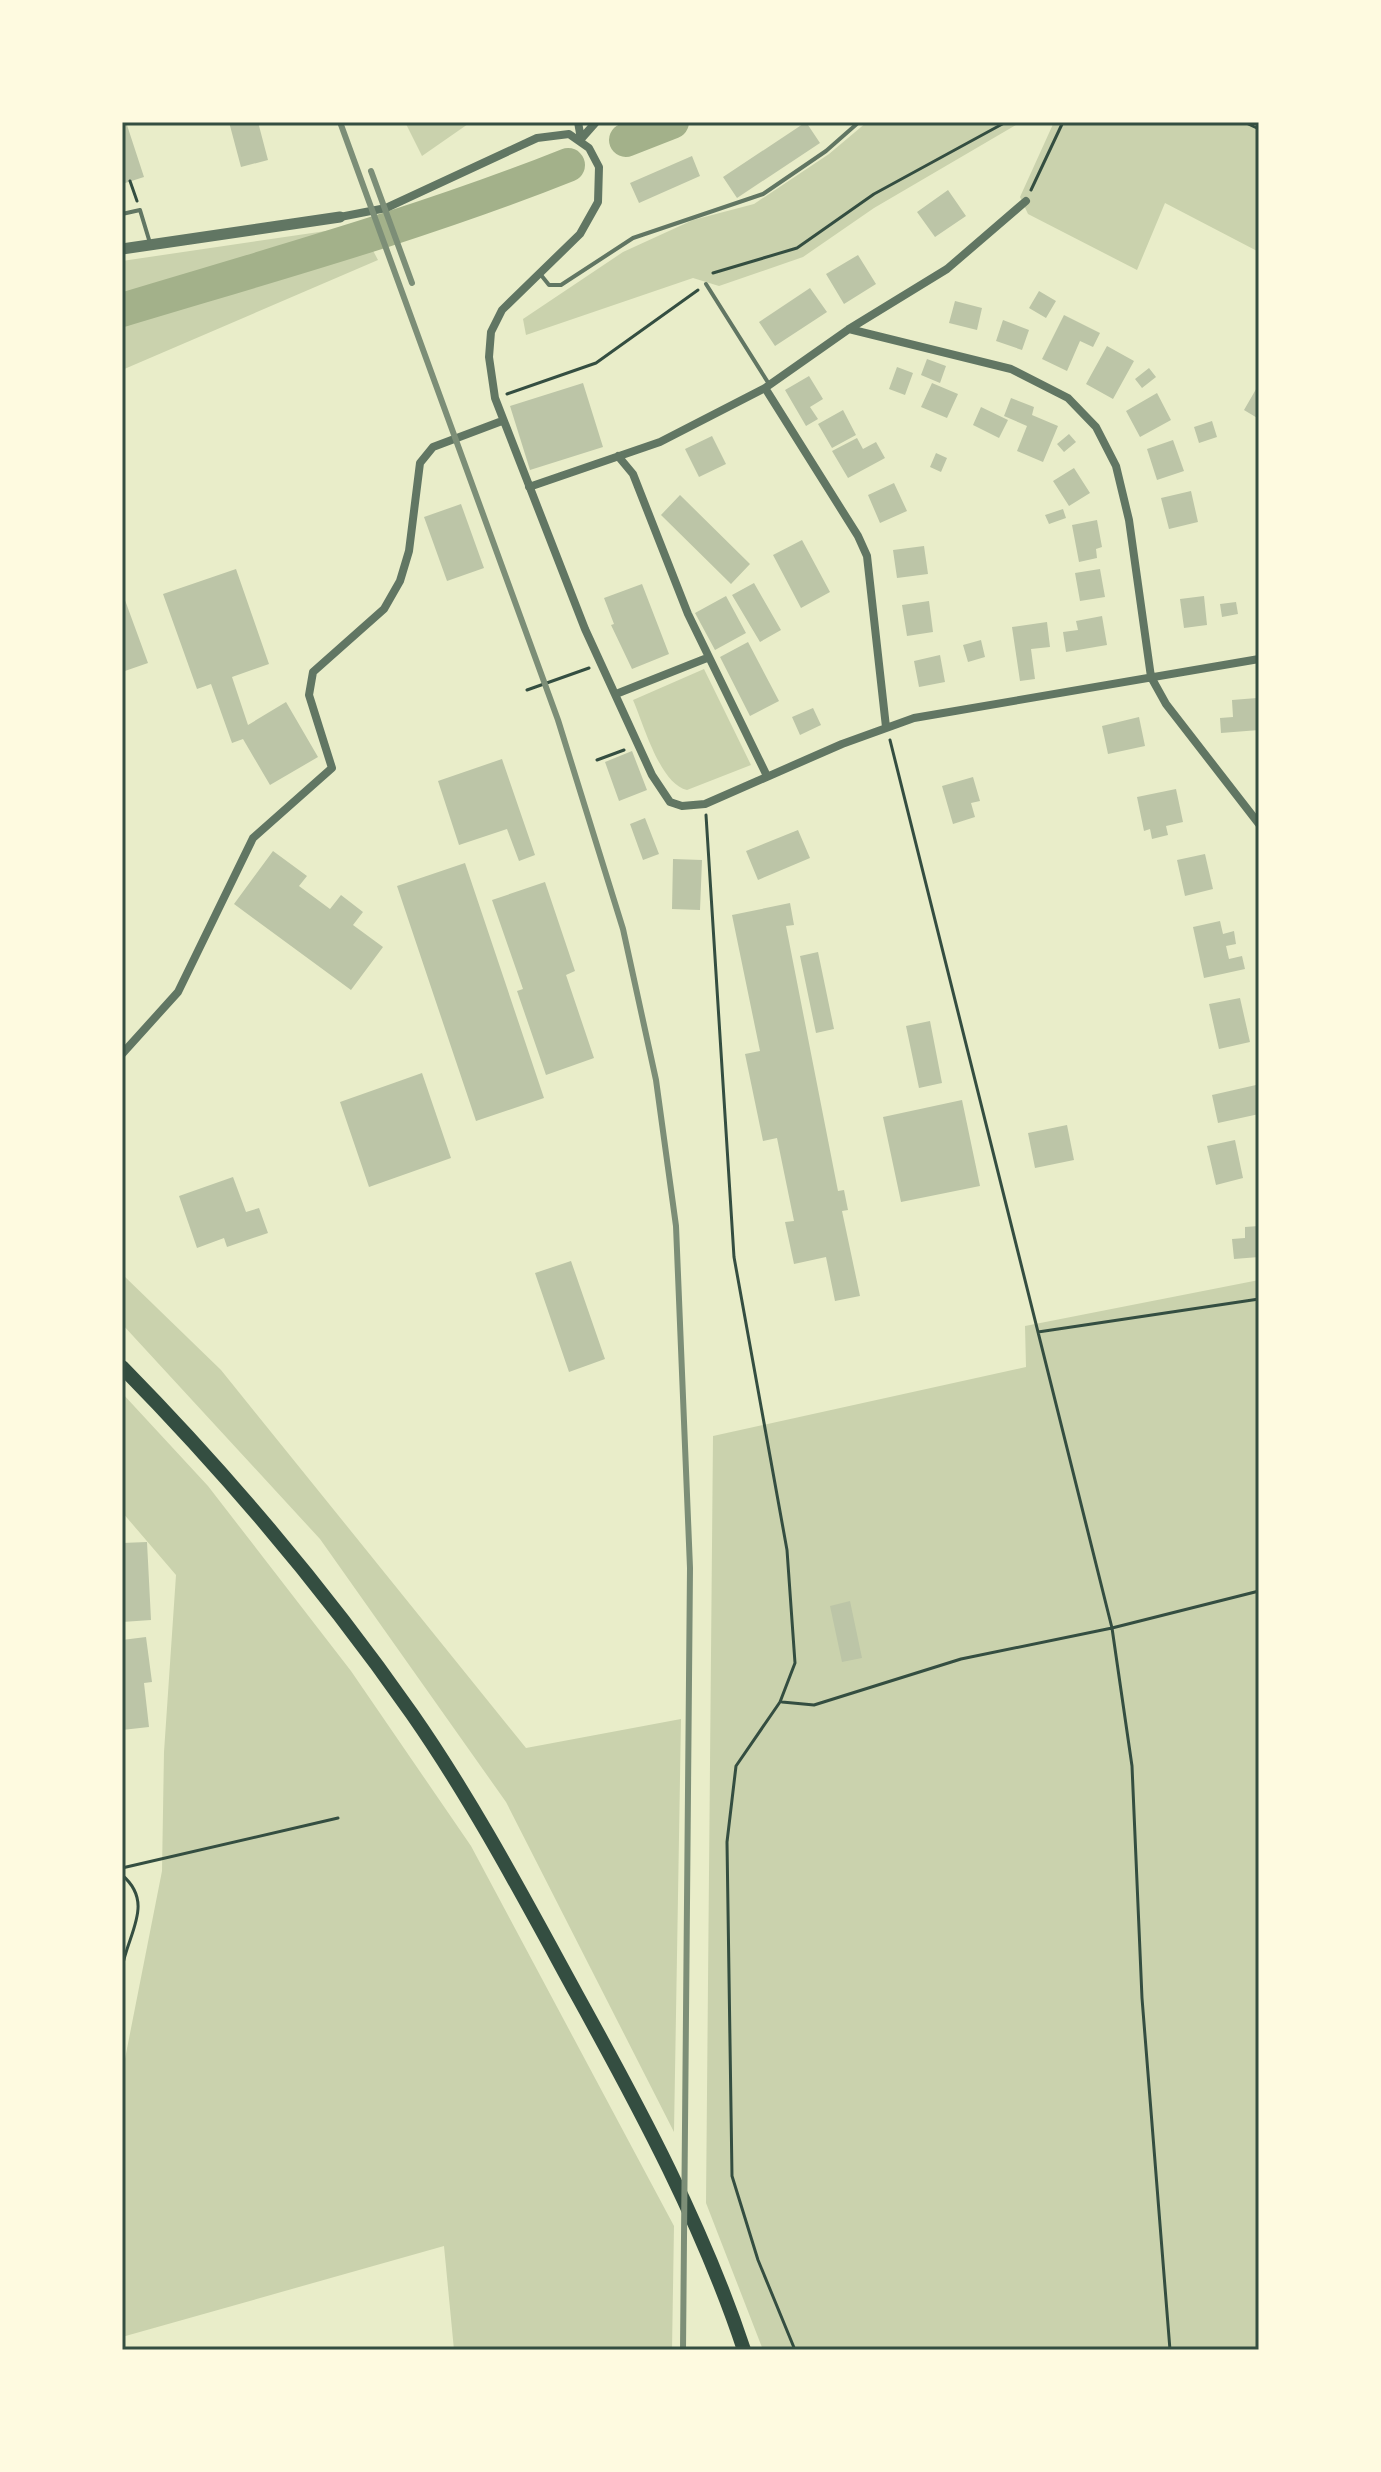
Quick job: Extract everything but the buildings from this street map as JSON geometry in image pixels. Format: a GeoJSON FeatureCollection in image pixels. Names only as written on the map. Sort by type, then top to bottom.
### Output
{"type":"FeatureCollection","features":[{"type":"Feature","properties":{"kind":"highway"},"geometry":{"type":"LineString","coordinates":[[122,1367],[203,1450],[328,1603],[412,1715],[487,1833],[631,2091],[690,2216],[742,2345]]}},
{"type":"Feature","properties":{"kind":"street"},"geometry":{"type":"LineString","coordinates":[[578,122],[581,139],[599,167],[598,202],[580,234],[502,310],[491,332],[489,357],[502,421],[600,664],[652,775],[670,802],[682,806],[705,804],[886,727],[973,707],[1259,659]]}},
{"type":"Feature","properties":{"kind":"street"},"geometry":{"type":"LineString","coordinates":[[581,139],[596,122]]}},
{"type":"Feature","properties":{"kind":"street"},"geometry":{"type":"LineString","coordinates":[[122,249],[367,214],[537,138],[557,134],[581,139]]}},
{"type":"Feature","properties":{"kind":"street"},"geometry":{"type":"LineString","coordinates":[[529,487],[693,428],[768,386],[849,329],[947,269],[1026,201]]}},
{"type":"Feature","properties":{"kind":"street"},"geometry":{"type":"LineString","coordinates":[[849,329],[1011,369],[1068,398],[1096,427],[1116,466],[1129,520],[1151,677],[1166,704],[1259,824]]}},
{"type":"Feature","properties":{"kind":"street"},"geometry":{"type":"LineString","coordinates":[[768,386],[867,556],[886,727]]}},
{"type":"Feature","properties":{"kind":"street"},"geometry":{"type":"LineString","coordinates":[[122,1054],[178,992],[253,838],[332,768],[309,695],[313,672],[384,609],[400,581],[409,551],[420,463],[433,447],[502,421]]}},
{"type":"Feature","properties":{"kind":"street"},"geometry":{"type":"LineString","coordinates":[[618,456],[633,474],[707,658],[767,776]]}},
{"type":"Feature","properties":{"kind":"street"},"geometry":{"type":"LineString","coordinates":[[616,694],[707,658]]}},
{"type":"Feature","properties":{"kind":"lane"},"geometry":{"type":"LineString","coordinates":[[539,273],[549,285],[561,285],[633,238],[763,194],[826,151],[859,122]]}},
{"type":"Feature","properties":{"kind":"lane"},"geometry":{"type":"LineString","coordinates":[[122,214],[140,210],[150,244]]}},
{"type":"Feature","properties":{"kind":"lane"},"geometry":{"type":"LineString","coordinates":[[706,284],[768,386]]}},
{"type":"Feature","properties":{"kind":"path"},"geometry":{"type":"LineString","coordinates":[[495,398],[596,363],[620,348],[666,309],[706,284],[712,274],[797,248],[874,194],[1006,122]]}},
{"type":"Feature","properties":{"kind":"path"},"geometry":{"type":"LineString","coordinates":[[1026,201],[1063,122]]}},
{"type":"Feature","properties":{"kind":"path"},"geometry":{"type":"LineString","coordinates":[[1244,122],[1259,129]]}},
{"type":"Feature","properties":{"kind":"path"},"geometry":{"type":"LineString","coordinates":[[130,181],[140,210]]}},
{"type":"Feature","properties":{"kind":"path"},"geometry":{"type":"LineString","coordinates":[[527,690],[600,664]]}},
{"type":"Feature","properties":{"kind":"path"},"geometry":{"type":"LineString","coordinates":[[886,727],[1112,1628],[1132,1766],[1142,1998],[1170,2350]]}},
{"type":"Feature","properties":{"kind":"path"},"geometry":{"type":"LineString","coordinates":[[597,760],[639,745]]}},
{"type":"Feature","properties":{"kind":"path"},"geometry":{"type":"LineString","coordinates":[[705,804],[734,1257],[787,1550],[795,1663],[780,1702],[736,1766],[727,1842],[732,2176],[758,2260],[795,2350]]}},
{"type":"Feature","properties":{"kind":"path"},"geometry":{"type":"LineString","coordinates":[[1038,1332],[1259,1299]]}},
{"type":"Feature","properties":{"kind":"path"},"geometry":{"type":"LineString","coordinates":[[780,1702],[814,1705],[961,1659],[1112,1628],[1259,1591]]}},
{"type":"Feature","properties":{"kind":"path"},"geometry":{"type":"LineString","coordinates":[[122,1868],[338,1818]]}},
{"type":"Feature","properties":{"kind":"path"},"geometry":{"type":"LineString","coordinates":[[122,1875],[135,1886],[140,1906],[122,1968]]}},
{"type":"Feature","properties":{"kind":"green space"},"geometry":{"type":"Polygon","coordinates":[[[405,122],[467,122],[468,124],[422,156],[405,122]]]}},
{"type":"Feature","properties":{"kind":"green space"},"geometry":{"type":"Polygon","coordinates":[[[867,122],[1021,122],[874,208],[803,257],[719,286],[693,278],[526,335],[523,319],[623,252],[693,220],[754,204],[829,154],[867,122]]]}},
{"type":"Feature","properties":{"kind":"green space"},"geometry":{"type":"Polygon","coordinates":[[[1054,122],[1259,122],[1259,252],[1165,203],[1137,270],[1028,214],[1020,197],[1054,122]]]}},
{"type":"Feature","properties":{"kind":"green space"},"geometry":{"type":"Polygon","coordinates":[[[360,226],[378,260],[122,370],[122,261],[360,226]]]}},
{"type":"Feature","properties":{"kind":"green space"},"geometry":{"type":"Polygon","coordinates":[[[704,669],[751,765],[687,790],[677,785],[661,765],[633,700],[704,669]]]}},
{"type":"Feature","properties":{"kind":"green space"},"geometry":{"type":"Polygon","coordinates":[[[122,1274],[221,1370],[526,1748],[681,1719],[674,2132],[506,1802],[320,1539],[122,1324],[122,1274]]]}},
{"type":"Feature","properties":{"kind":"green space"},"geometry":{"type":"Polygon","coordinates":[[[1259,1280],[1259,2350],[763,2350],[706,2203],[713,1436],[1026,1367],[1025,1326],[1259,1280]]]}},
{"type":"Feature","properties":{"kind":"green space"},"geometry":{"type":"Polygon","coordinates":[[[122,1393],[208,1486],[351,1671],[471,1846],[674,2226],[672,2350],[454,2350],[444,2246],[122,2337],[122,2074],[162,1871],[164,1752],[176,1575],[122,1512],[122,1393]]]}},
{"type":"Feature","properties":{"kind":"waterway"},"geometry":{"type":"LineString","coordinates":[[626,140],[672,122]]}},
{"type":"Feature","properties":{"kind":"waterway"},"geometry":{"type":"LineString","coordinates":[[122,310],[402,225],[568,165]]}},
{"type":"Feature","properties":{"kind":"railway"},"geometry":{"type":"LineString","coordinates":[[340,122],[558,720],[623,929],[656,1080],[676,1226],[690,1568],[683,2350]]}},
{"type":"Feature","properties":{"kind":"railway"},"geometry":{"type":"LineString","coordinates":[[371,171],[412,283]]}}]}
